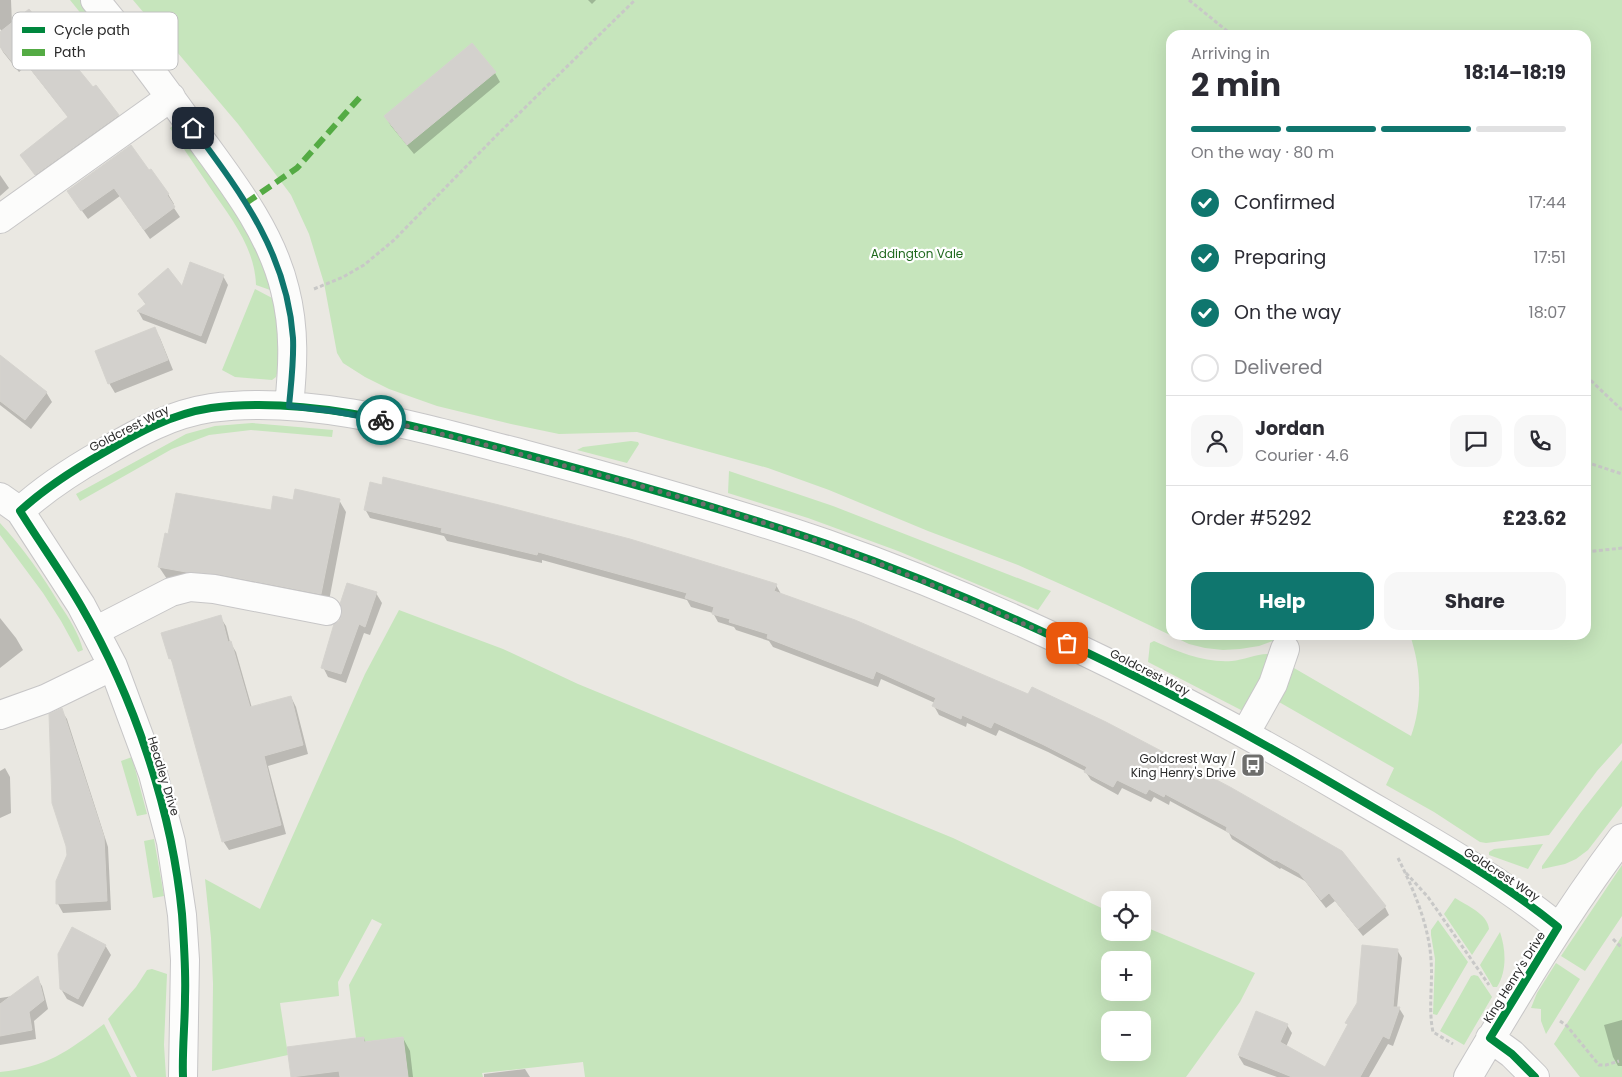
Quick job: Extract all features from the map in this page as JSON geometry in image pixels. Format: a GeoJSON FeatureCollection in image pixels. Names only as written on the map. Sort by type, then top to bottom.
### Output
{"type":"FeatureCollection","features":[{"type":"Feature","properties":{"kind":"street"},"geometry":{"type":"LineString","coordinates":[[95,0],[104,12]]}},
{"type":"Feature","properties":{"kind":"street"},"geometry":{"type":"LineString","coordinates":[[150,70],[226,173],[254,217],[278,266],[287,296],[293,338],[293,366],[289,406]]}},
{"type":"Feature","properties":{"kind":"street"},"geometry":{"type":"LineString","coordinates":[[0,219],[171,97]]}},
{"type":"Feature","properties":{"kind":"street","name":"Goldcrest Way"},"geometry":{"type":"LineString","coordinates":[[10,503],[42,490],[125,440],[174,417],[214,408],[251,405],[289,406],[359,415],[452,436],[668,494],[748,518],[909,575],[1067,643],[1245,734],[1320,776],[1502,886],[1558,927]]}},
{"type":"Feature","properties":{"kind":"street","name":"Headley Drive"},"geometry":{"type":"LineString","coordinates":[[10,503],[60,571],[95,631],[113,666],[155,780],[171,842],[182,914],[185,960],[183,1077]]}},
{"type":"Feature","properties":{"kind":"street"},"geometry":{"type":"LineString","coordinates":[[95,631],[171,592],[190,587],[214,589],[327,611]]}},
{"type":"Feature","properties":{"kind":"street"},"geometry":{"type":"LineString","coordinates":[[1245,734],[1273,684],[1285,649]]}},
{"type":"Feature","properties":{"kind":"street"},"geometry":{"type":"LineString","coordinates":[[0,715],[45,699],[113,666]]}},
{"type":"Feature","properties":{"kind":"street","name":"King Henry's Drive"},"geometry":{"type":"LineString","coordinates":[[1468,1077],[1558,927],[1622,838]]}},
{"type":"Feature","properties":{"kind":"street"},"geometry":{"type":"LineString","coordinates":[[1490,1038],[1512,1054],[1535,1077]]}},
{"type":"Feature","properties":{"kind":"path"},"geometry":{"type":"LineString","coordinates":[[287,296],[314,289],[343,277],[364,265],[394,240],[497,135],[635,0]]}},
{"type":"Feature","properties":{"kind":"path"},"geometry":{"type":"LineString","coordinates":[[1189,0],[1226,30]]}},
{"type":"Feature","properties":{"kind":"path"},"geometry":{"type":"LineString","coordinates":[[1591,381],[1622,410]]}},
{"type":"Feature","properties":{"kind":"path"},"geometry":{"type":"LineString","coordinates":[[1591,464],[1622,474]]}},
{"type":"Feature","properties":{"kind":"path"},"geometry":{"type":"LineString","coordinates":[[1591,551],[1622,548]]}},
{"type":"Feature","properties":{"kind":"path"},"geometry":{"type":"LineString","coordinates":[[1396,855],[1425,927],[1430,950],[1432,961],[1430,1016],[1433,1032],[1454,1045]]}},
{"type":"Feature","properties":{"kind":"path"},"geometry":{"type":"LineString","coordinates":[[1404,871],[1428,897],[1489,986]]}},
{"type":"Feature","properties":{"kind":"path"},"geometry":{"type":"LineString","coordinates":[[1613,939],[1622,948]]}},
{"type":"Feature","properties":{"kind":"path"},"geometry":{"type":"LineString","coordinates":[[1560,1020],[1599,1064],[1606,1065],[1619,1061]]}},
{"type":"Feature","properties":{"kind":"green space"},"geometry":{"type":"Polygon","coordinates":[[[70,0],[80,0],[90,12],[80,12],[70,0]]]}},
{"type":"Feature","properties":{"kind":"green space","name":"Addington Vale"},"geometry":{"type":"Polygon","coordinates":[[[133,0],[1622,0],[1622,743],[1597,771],[1549,835],[1486,843],[1480,842],[1434,812],[1386,785],[1394,768],[1279,702],[1294,668],[1411,736],[1419,698],[1418,672],[1412,640],[1591,640],[1591,30],[1166,30],[1166,633],[1018,565],[928,531],[829,490],[768,468],[637,432],[559,434],[511,424],[437,406],[389,389],[365,377],[343,363],[337,353],[324,283],[309,234],[291,195],[238,124],[178,53],[178,12],[143,12],[133,0]]]}},
{"type":"Feature","properties":{"kind":"green space"},"geometry":{"type":"Polygon","coordinates":[[[177,123],[251,233],[273,291],[256,285],[255,271],[247,246],[234,222],[170,128],[177,123]]]}},
{"type":"Feature","properties":{"kind":"green space"},"geometry":{"type":"Polygon","coordinates":[[[255,289],[274,299],[280,316],[279,367],[276,377],[272,380],[235,377],[222,370],[255,289]]]}},
{"type":"Feature","properties":{"kind":"green space"},"geometry":{"type":"Polygon","coordinates":[[[252,423],[333,430],[332,437],[251,430],[209,435],[172,449],[80,501],[76,494],[186,434],[215,426],[252,423]]]}},
{"type":"Feature","properties":{"kind":"green space"},"geometry":{"type":"Polygon","coordinates":[[[631,441],[638,442],[639,444],[627,463],[577,450],[583,447],[631,441]]]}},
{"type":"Feature","properties":{"kind":"green space"},"geometry":{"type":"Polygon","coordinates":[[[729,471],[833,506],[1051,591],[1038,610],[898,551],[808,518],[728,493],[729,471]]]}},
{"type":"Feature","properties":{"kind":"green space"},"geometry":{"type":"Polygon","coordinates":[[[0,523],[25,552],[47,583],[73,626],[83,650],[78,652],[43,593],[0,535],[0,523]]]}},
{"type":"Feature","properties":{"kind":"green space"},"geometry":{"type":"Polygon","coordinates":[[[399,610],[503,649],[578,684],[953,838],[1101,908],[1101,941],[1151,941],[1151,929],[1255,973],[1240,1002],[1186,1077],[585,1077],[583,1062],[482,1073],[483,1077],[408,1077],[403,1037],[364,1042],[364,1037],[356,1038],[349,985],[382,924],[372,919],[338,982],[339,996],[280,1003],[288,1055],[212,1071],[213,984],[211,938],[205,879],[260,909],[365,674],[399,610]]]}},
{"type":"Feature","properties":{"kind":"green space","name":"Addington Vale"},"geometry":{"type":"Polygon","coordinates":[[[1181,640],[1275,640],[1259,646],[1223,650],[1189,644],[1181,640]]]}},
{"type":"Feature","properties":{"kind":"green space"},"geometry":{"type":"Polygon","coordinates":[[[1154,641],[1182,653],[1212,660],[1232,661],[1269,654],[1266,670],[1244,710],[1241,710],[1148,662],[1150,643],[1154,641]]]}},
{"type":"Feature","properties":{"kind":"green space"},"geometry":{"type":"Polygon","coordinates":[[[132,757],[147,814],[137,816],[121,761],[132,757]]]}},
{"type":"Feature","properties":{"kind":"green space"},"geometry":{"type":"Polygon","coordinates":[[[1622,760],[1622,806],[1588,850],[1565,864],[1542,869],[1542,866],[1581,812],[1622,760]]]}},
{"type":"Feature","properties":{"kind":"green space"},"geometry":{"type":"Polygon","coordinates":[[[154,839],[164,896],[153,898],[144,841],[154,839]]]}},
{"type":"Feature","properties":{"kind":"green space"},"geometry":{"type":"Polygon","coordinates":[[[1543,844],[1528,869],[1489,855],[1489,852],[1494,849],[1543,844]]]}},
{"type":"Feature","properties":{"kind":"green space"},"geometry":{"type":"Polygon","coordinates":[[[1622,865],[1622,916],[1585,971],[1561,956],[1622,865]]]}},
{"type":"Feature","properties":{"kind":"green space"},"geometry":{"type":"Polygon","coordinates":[[[1455,898],[1476,910],[1488,924],[1489,929],[1472,955],[1444,914],[1455,898]]]}},
{"type":"Feature","properties":{"kind":"green space"},"geometry":{"type":"Polygon","coordinates":[[[1438,920],[1468,962],[1437,1015],[1433,1014],[1435,959],[1431,930],[1438,920]]]}},
{"type":"Feature","properties":{"kind":"green space"},"geometry":{"type":"Polygon","coordinates":[[[1500,932],[1504,953],[1504,967],[1497,987],[1493,987],[1480,965],[1500,932]]]}},
{"type":"Feature","properties":{"kind":"green space"},"geometry":{"type":"Polygon","coordinates":[[[1622,936],[1622,1077],[1580,1077],[1554,1044],[1622,936]]]}},
{"type":"Feature","properties":{"kind":"green space"},"geometry":{"type":"Polygon","coordinates":[[[1556,963],[1580,979],[1546,1034],[1541,1021],[1541,1009],[1531,1008],[1537,993],[1556,963]]]}},
{"type":"Feature","properties":{"kind":"green space"},"geometry":{"type":"Polygon","coordinates":[[[152,969],[167,974],[164,1045],[166,1077],[137,1077],[108,1019],[136,987],[147,970],[152,969]]]}},
{"type":"Feature","properties":{"kind":"green space"},"geometry":{"type":"Polygon","coordinates":[[[1471,976],[1478,976],[1492,997],[1464,1045],[1440,1031],[1471,976]]]}},
{"type":"Feature","properties":{"kind":"green space"},"geometry":{"type":"Polygon","coordinates":[[[104,1024],[131,1077],[0,1077],[0,1072],[31,1066],[56,1057],[104,1024]]]}},
{"type":"Feature","properties":{"kind":"building"},"geometry":{"type":"Polygon","coordinates":[[[12,22],[12,62],[0,47],[0,32],[12,22]]]}},
{"type":"Feature","properties":{"kind":"building"},"geometry":{"type":"Polygon","coordinates":[[[472,43],[496,72],[407,145],[384,116],[472,43]]]}},
{"type":"Feature","properties":{"kind":"building"},"geometry":{"type":"Polygon","coordinates":[[[31,70],[79,70],[93,87],[96,85],[119,115],[35,175],[20,155],[68,117],[31,70]]]}},
{"type":"Feature","properties":{"kind":"building"},"geometry":{"type":"Polygon","coordinates":[[[131,145],[169,194],[167,195],[175,207],[144,230],[114,188],[81,211],[67,191],[131,145]]]}},
{"type":"Feature","properties":{"kind":"building"},"geometry":{"type":"Polygon","coordinates":[[[190,262],[224,275],[201,336],[137,311],[146,304],[138,294],[168,268],[182,286],[190,262]]]}},
{"type":"Feature","properties":{"kind":"building"},"geometry":{"type":"Polygon","coordinates":[[[155,327],[168,360],[108,384],[95,351],[155,327]]]}},
{"type":"Feature","properties":{"kind":"building"},"geometry":{"type":"Polygon","coordinates":[[[0,355],[47,392],[25,420],[0,401],[0,355]]]}},
{"type":"Feature","properties":{"kind":"building"},"geometry":{"type":"Polygon","coordinates":[[[383,477],[630,539],[777,584],[774,591],[855,620],[1028,694],[1032,687],[1106,722],[1230,787],[1342,851],[1386,906],[1358,929],[1329,893],[1321,900],[1299,873],[1275,861],[1226,831],[1227,827],[1165,794],[1164,797],[1149,789],[1146,794],[1117,780],[1113,787],[1084,772],[1087,767],[994,722],[991,728],[962,715],[961,719],[932,706],[936,698],[876,671],[873,679],[767,638],[768,634],[729,622],[730,619],[712,614],[714,607],[685,598],[687,593],[538,552],[537,555],[441,532],[442,528],[364,510],[370,482],[382,485],[383,477]]]}},
{"type":"Feature","properties":{"kind":"building"},"geometry":{"type":"Polygon","coordinates":[[[295,489],[340,499],[321,594],[217,574],[186,572],[158,567],[165,533],[168,534],[176,493],[271,510],[273,496],[293,500],[295,489]]]}},
{"type":"Feature","properties":{"kind":"building"},"geometry":{"type":"Polygon","coordinates":[[[347,583],[377,592],[365,627],[359,624],[341,674],[321,668],[334,624],[339,621],[342,614],[340,604],[347,583]]]}},
{"type":"Feature","properties":{"kind":"building"},"geometry":{"type":"Polygon","coordinates":[[[221,615],[228,642],[231,641],[250,707],[291,696],[303,745],[264,756],[281,825],[222,842],[171,658],[169,659],[161,633],[221,615]]]}},
{"type":"Feature","properties":{"kind":"building"},"geometry":{"type":"Polygon","coordinates":[[[62,708],[104,837],[107,901],[56,904],[56,881],[67,855],[66,846],[52,803],[49,714],[62,708]]]}},
{"type":"Feature","properties":{"kind":"building"},"geometry":{"type":"Polygon","coordinates":[[[72,927],[106,945],[78,999],[60,989],[58,954],[72,927]]]}},
{"type":"Feature","properties":{"kind":"building"},"geometry":{"type":"Polygon","coordinates":[[[1362,945],[1398,949],[1393,1007],[1400,1007],[1389,1039],[1383,1036],[1360,1077],[1292,1077],[1238,1055],[1256,1011],[1288,1024],[1280,1042],[1325,1067],[1348,1024],[1345,1023],[1357,1003],[1362,945]]]}},
{"type":"Feature","properties":{"kind":"building"},"geometry":{"type":"Polygon","coordinates":[[[38,976],[44,1000],[29,1012],[32,1030],[0,1036],[0,1004],[38,976]]]}},
{"type":"Feature","properties":{"kind":"building"},"geometry":{"type":"Polygon","coordinates":[[[364,1037],[364,1042],[403,1037],[408,1077],[340,1077],[339,1071],[291,1077],[287,1047],[364,1037]]]}},
{"type":"Feature","properties":{"kind":"marked path"},"geometry":{"type":"LineString","coordinates":[[246,203],[297,168],[361,96]]}},
{"type":"Feature","properties":{"kind":"cycle path"},"geometry":{"type":"LineString","coordinates":[[183,1077],[185,977],[182,914],[177,875],[160,795],[134,716],[100,641],[74,594],[20,511],[49,487],[70,473],[155,425],[196,411],[250,405],[330,410],[411,425],[603,476],[753,520],[827,544],[962,596],[1161,689],[1226,723],[1431,841],[1484,874],[1558,927],[1490,1038],[1512,1054],[1535,1077]]}},
{"type":"Feature","properties":{"kind":"way so far"},"geometry":{"type":"LineString","coordinates":[[381,420],[444,434],[582,470],[748,518],[909,575],[1067,643]]}},
{"type":"Feature","properties":{"kind":"place","name":"Goldcrest Way / King Henry's Drive"},"geometry":{"type":"Point","coordinates":[1253,765]}},
{"type":"Feature","properties":{"kind":"route"},"geometry":{"type":"LineString","coordinates":[[193,128],[246,203],[278,266],[290,312],[293,338],[293,366],[289,406],[359,415],[381,420]]}}]}
